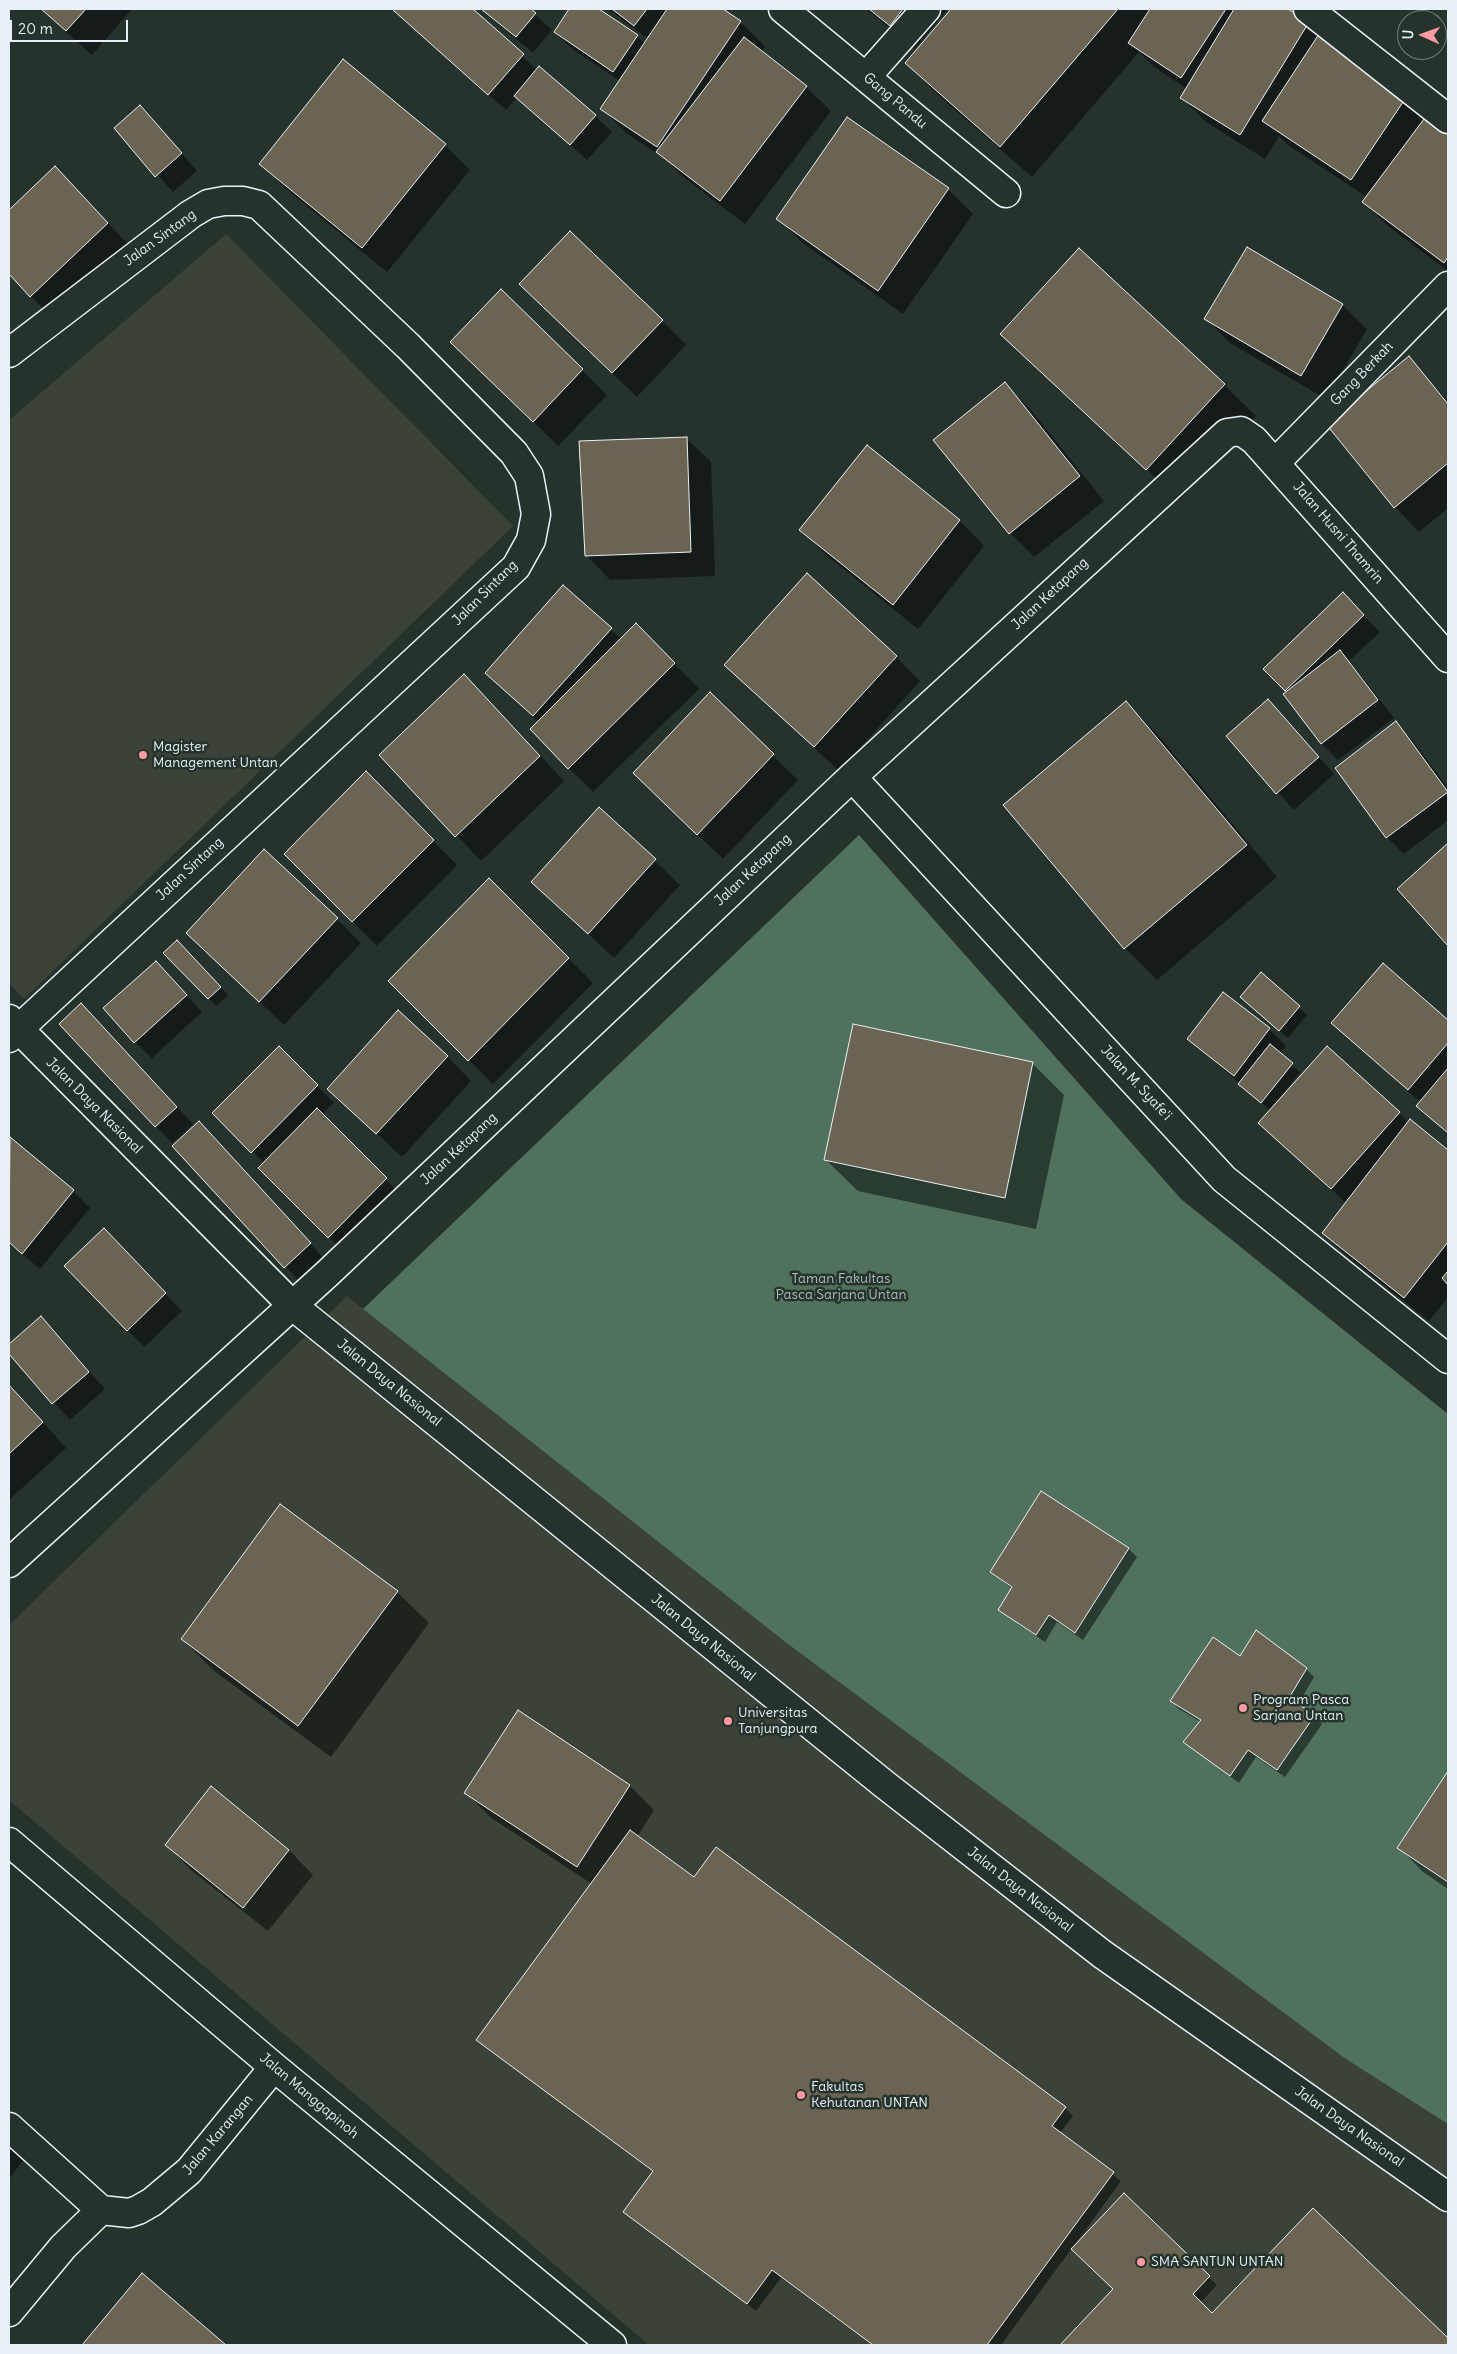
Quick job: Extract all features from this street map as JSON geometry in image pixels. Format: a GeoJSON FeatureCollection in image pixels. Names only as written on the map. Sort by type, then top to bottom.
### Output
{"type":"FeatureCollection","features":[{"type":"Feature","properties":{"kind":"street","name":"Gang Pandu"},"geometry":{"type":"LineString","coordinates":[[784,9],[1006,193]]}},
{"type":"Feature","properties":{"kind":"street"},"geometry":{"type":"LineString","coordinates":[[866,77],[926,9]]}},
{"type":"Feature","properties":{"kind":"street"},"geometry":{"type":"LineString","coordinates":[[1308,9],[1448,118]]}},
{"type":"Feature","properties":{"kind":"street","name":"Jalan Sintang"},"geometry":{"type":"LineString","coordinates":[[9,353],[191,214],[208,204],[224,201],[243,201],[260,205],[408,346],[514,454],[529,476],[536,514],[531,540],[516,566],[12,1029]]}},
{"type":"Feature","properties":{"kind":"street","name":"Gang Berkah"},"geometry":{"type":"LineString","coordinates":[[1276,462],[1448,286]]}},
{"type":"Feature","properties":{"kind":"street","name":"Jalan Husni Thamrin"},"geometry":{"type":"LineString","coordinates":[[1218,439],[1227,433],[1241,431],[1254,440],[1276,462],[1448,658]]}},
{"type":"Feature","properties":{"kind":"street","name":"Jalan Ketapang"},"geometry":{"type":"LineString","coordinates":[[9,1563],[293,1306],[852,777],[1218,439]]}},
{"type":"Feature","properties":{"kind":"street","name":"Jalan M. Syafe'i"},"geometry":{"type":"LineString","coordinates":[[852,777],[1224,1179],[1448,1359]]}},
{"type":"Feature","properties":{"kind":"street","name":"Jalan Daya Nasional"},"geometry":{"type":"LineString","coordinates":[[12,1029],[293,1306],[884,1784],[1102,1954],[1448,2197]]}},
{"type":"Feature","properties":{"kind":"street","name":"Jalan Manggapinoh"},"geometry":{"type":"LineString","coordinates":[[9,1842],[274,2067],[612,2345]]}},
{"type":"Feature","properties":{"kind":"street","name":"Jalan Karangan"},"geometry":{"type":"LineString","coordinates":[[101,2210],[129,2212],[138,2210],[152,2202],[190,2171],[274,2067]]}},
{"type":"Feature","properties":{"kind":"street"},"geometry":{"type":"LineString","coordinates":[[9,2127],[101,2210],[63,2247],[9,2312]]}},
{"type":"Feature","properties":{"kind":"shaded area","name":"Magister Management Untan"},"geometry":{"type":"Polygon","coordinates":[[[226,234],[513,526],[24,999],[9,983],[9,420],[226,234]]]}},
{"type":"Feature","properties":{"kind":"shaded area","name":"Universitas Tanjungpura"},"geometry":{"type":"Polygon","coordinates":[[[347,1296],[784,1641],[1448,1414],[1448,2345],[649,2345],[9,1800],[9,1625],[347,1296]]]}},
{"type":"Feature","properties":{"kind":"green space","name":"Taman Fakultas Pasca Sarjana Untan"},"geometry":{"type":"Polygon","coordinates":[[[859,835],[1181,1199],[1448,1414],[1448,2124],[1346,2059],[784,1641],[363,1309],[859,835]]]}},
{"type":"Feature","properties":{"kind":"building"},"geometry":{"type":"Polygon","coordinates":[[[41,9],[86,9],[66,31],[41,9]]]}},
{"type":"Feature","properties":{"kind":"building"},"geometry":{"type":"Polygon","coordinates":[[[473,9],[524,54],[488,95],[393,10],[473,9]]]}},
{"type":"Feature","properties":{"kind":"building"},"geometry":{"type":"Polygon","coordinates":[[[481,9],[531,9],[536,13],[516,37],[481,9]]]}},
{"type":"Feature","properties":{"kind":"building"},"geometry":{"type":"Polygon","coordinates":[[[569,9],[599,9],[638,35],[613,72],[554,32],[569,9]]]}},
{"type":"Feature","properties":{"kind":"building"},"geometry":{"type":"Polygon","coordinates":[[[612,9],[647,9],[634,26],[612,9]]]}},
{"type":"Feature","properties":{"kind":"building"},"geometry":{"type":"Polygon","coordinates":[[[667,9],[723,9],[741,21],[657,147],[600,109],[667,9]]]}},
{"type":"Feature","properties":{"kind":"building"},"geometry":{"type":"Polygon","coordinates":[[[869,9],[903,9],[890,26],[869,9]]]}},
{"type":"Feature","properties":{"kind":"building"},"geometry":{"type":"Polygon","coordinates":[[[951,9],[1118,9],[1000,147],[905,63],[951,9]]]}},
{"type":"Feature","properties":{"kind":"building"},"geometry":{"type":"Polygon","coordinates":[[[1150,9],[1226,9],[1181,78],[1128,43],[1150,9]]]}},
{"type":"Feature","properties":{"kind":"building"},"geometry":{"type":"Polygon","coordinates":[[[1234,9],[1288,9],[1309,22],[1240,135],[1180,98],[1234,9]]]}},
{"type":"Feature","properties":{"kind":"building"},"geometry":{"type":"Polygon","coordinates":[[[1321,31],[1411,90],[1351,180],[1262,121],[1321,31]]]}},
{"type":"Feature","properties":{"kind":"building"},"geometry":{"type":"Polygon","coordinates":[[[744,37],[807,86],[720,201],[656,152],[744,37]]]}},
{"type":"Feature","properties":{"kind":"building"},"geometry":{"type":"Polygon","coordinates":[[[343,59],[446,144],[362,248],[259,164],[343,59]]]}},
{"type":"Feature","properties":{"kind":"building"},"geometry":{"type":"Polygon","coordinates":[[[539,66],[596,115],[570,145],[514,96],[539,66]]]}},
{"type":"Feature","properties":{"kind":"building"},"geometry":{"type":"Polygon","coordinates":[[[140,105],[182,153],[155,177],[114,128],[140,105]]]}},
{"type":"Feature","properties":{"kind":"building"},"geometry":{"type":"Polygon","coordinates":[[[1427,115],[1448,131],[1448,257],[1444,263],[1362,202],[1427,115]]]}},
{"type":"Feature","properties":{"kind":"building"},"geometry":{"type":"Polygon","coordinates":[[[847,117],[949,188],[878,291],[776,219],[847,117]]]}},
{"type":"Feature","properties":{"kind":"building"},"geometry":{"type":"Polygon","coordinates":[[[55,166],[108,223],[30,297],[9,274],[9,210],[55,166]]]}},
{"type":"Feature","properties":{"kind":"building"},"geometry":{"type":"Polygon","coordinates":[[[570,231],[663,320],[612,373],[519,284],[570,231]]]}},
{"type":"Feature","properties":{"kind":"building"},"geometry":{"type":"Polygon","coordinates":[[[1247,247],[1343,304],[1301,376],[1204,319],[1247,247]]]}},
{"type":"Feature","properties":{"kind":"building"},"geometry":{"type":"Polygon","coordinates":[[[1079,248],[1225,384],[1146,470],[1000,334],[1079,248]]]}},
{"type":"Feature","properties":{"kind":"building"},"geometry":{"type":"Polygon","coordinates":[[[501,289],[583,369],[533,422],[450,342],[501,289]]]}},
{"type":"Feature","properties":{"kind":"building"},"geometry":{"type":"Polygon","coordinates":[[[1409,356],[1448,404],[1448,463],[1394,508],[1326,424],[1409,356]]]}},
{"type":"Feature","properties":{"kind":"building"},"geometry":{"type":"Polygon","coordinates":[[[1005,382],[1080,476],[1009,534],[933,440],[1005,382]]]}},
{"type":"Feature","properties":{"kind":"building"},"geometry":{"type":"Polygon","coordinates":[[[687,437],[691,552],[585,556],[579,441],[687,437]]]}},
{"type":"Feature","properties":{"kind":"building"},"geometry":{"type":"Polygon","coordinates":[[[867,445],[960,520],[893,605],[799,530],[867,445]]]}},
{"type":"Feature","properties":{"kind":"building"},"geometry":{"type":"Polygon","coordinates":[[[807,573],[897,656],[814,747],[724,665],[807,573]]]}},
{"type":"Feature","properties":{"kind":"building"},"geometry":{"type":"Polygon","coordinates":[[[563,585],[612,628],[533,716],[485,673],[563,585]]]}},
{"type":"Feature","properties":{"kind":"building"},"geometry":{"type":"Polygon","coordinates":[[[1343,592],[1364,615],[1285,691],[1263,669],[1343,592]]]}},
{"type":"Feature","properties":{"kind":"building"},"geometry":{"type":"Polygon","coordinates":[[[636,623],[675,663],[568,769],[530,729],[636,623]]]}},
{"type":"Feature","properties":{"kind":"building"},"geometry":{"type":"Polygon","coordinates":[[[1340,650],[1378,700],[1321,744],[1283,694],[1340,650]]]}},
{"type":"Feature","properties":{"kind":"building"},"geometry":{"type":"Polygon","coordinates":[[[464,674],[540,756],[455,837],[379,755],[464,674]]]}},
{"type":"Feature","properties":{"kind":"building"},"geometry":{"type":"Polygon","coordinates":[[[710,692],[774,754],[697,835],[633,773],[710,692]]]}},
{"type":"Feature","properties":{"kind":"building"},"geometry":{"type":"Polygon","coordinates":[[[1268,699],[1319,757],[1276,794],[1226,736],[1268,699]]]}},
{"type":"Feature","properties":{"kind":"building"},"geometry":{"type":"Polygon","coordinates":[[[1126,701],[1247,845],[1124,949],[1003,805],[1126,701]]]}},
{"type":"Feature","properties":{"kind":"building"},"geometry":{"type":"Polygon","coordinates":[[[1396,721],[1448,792],[1386,838],[1335,768],[1396,721]]]}},
{"type":"Feature","properties":{"kind":"building"},"geometry":{"type":"Polygon","coordinates":[[[366,771],[434,840],[352,922],[284,854],[366,771]]]}},
{"type":"Feature","properties":{"kind":"building"},"geometry":{"type":"Polygon","coordinates":[[[599,807],[656,859],[588,934],[531,882],[599,807]]]}},
{"type":"Feature","properties":{"kind":"building"},"geometry":{"type":"Polygon","coordinates":[[[1448,843],[1448,946],[1397,889],[1448,843]]]}},
{"type":"Feature","properties":{"kind":"building"},"geometry":{"type":"Polygon","coordinates":[[[264,849],[338,918],[259,1002],[186,933],[264,849]]]}},
{"type":"Feature","properties":{"kind":"building"},"geometry":{"type":"Polygon","coordinates":[[[489,878],[569,958],[468,1061],[388,981],[489,878]]]}},
{"type":"Feature","properties":{"kind":"building"},"geometry":{"type":"Polygon","coordinates":[[[177,940],[221,987],[208,999],[163,953],[177,940]]]}},
{"type":"Feature","properties":{"kind":"building"},"geometry":{"type":"Polygon","coordinates":[[[156,961],[187,995],[134,1043],[103,1008],[156,961]]]}},
{"type":"Feature","properties":{"kind":"building"},"geometry":{"type":"Polygon","coordinates":[[[1383,963],[1448,1020],[1448,1043],[1408,1090],[1331,1023],[1383,963]]]}},
{"type":"Feature","properties":{"kind":"building"},"geometry":{"type":"Polygon","coordinates":[[[1261,972],[1300,1006],[1279,1031],[1240,997],[1261,972]]]}},
{"type":"Feature","properties":{"kind":"building"},"geometry":{"type":"Polygon","coordinates":[[[1223,992],[1270,1028],[1234,1076],[1187,1039],[1223,992]]]}},
{"type":"Feature","properties":{"kind":"building"},"geometry":{"type":"Polygon","coordinates":[[[81,1003],[177,1107],[155,1127],[59,1024],[81,1003]]]}},
{"type":"Feature","properties":{"kind":"building"},"geometry":{"type":"Polygon","coordinates":[[[398,1010],[448,1056],[376,1134],[327,1089],[398,1010]]]}},
{"type":"Feature","properties":{"kind":"building"},"geometry":{"type":"Polygon","coordinates":[[[853,1024],[1033,1062],[1005,1198],[824,1160],[853,1024]]]}},
{"type":"Feature","properties":{"kind":"building"},"geometry":{"type":"Polygon","coordinates":[[[1270,1044],[1293,1063],[1261,1103],[1238,1084],[1270,1044]]]}},
{"type":"Feature","properties":{"kind":"building"},"geometry":{"type":"Polygon","coordinates":[[[279,1046],[318,1085],[251,1153],[212,1113],[279,1046]]]}},
{"type":"Feature","properties":{"kind":"building"},"geometry":{"type":"Polygon","coordinates":[[[1327,1046],[1400,1112],[1331,1189],[1258,1123],[1327,1046]]]}},
{"type":"Feature","properties":{"kind":"building"},"geometry":{"type":"Polygon","coordinates":[[[1448,1068],[1448,1133],[1416,1106],[1448,1068]]]}},
{"type":"Feature","properties":{"kind":"building"},"geometry":{"type":"Polygon","coordinates":[[[317,1108],[387,1178],[328,1238],[258,1168],[317,1108]]]}},
{"type":"Feature","properties":{"kind":"building"},"geometry":{"type":"Polygon","coordinates":[[[1410,1119],[1448,1150],[1448,1242],[1404,1298],[1322,1233],[1410,1119]]]}},
{"type":"Feature","properties":{"kind":"building"},"geometry":{"type":"Polygon","coordinates":[[[199,1121],[311,1243],[284,1268],[172,1146],[199,1121]]]}},
{"type":"Feature","properties":{"kind":"building"},"geometry":{"type":"Polygon","coordinates":[[[10,1137],[74,1190],[22,1254],[9,1242],[10,1137]]]}},
{"type":"Feature","properties":{"kind":"building"},"geometry":{"type":"Polygon","coordinates":[[[104,1228],[166,1293],[127,1331],[64,1266],[104,1228]]]}},
{"type":"Feature","properties":{"kind":"building"},"geometry":{"type":"Polygon","coordinates":[[[1448,1271],[1448,1285],[1442,1278],[1448,1271]]]}},
{"type":"Feature","properties":{"kind":"building"},"geometry":{"type":"Polygon","coordinates":[[[41,1316],[89,1372],[52,1404],[9,1354],[9,1344],[41,1316]]]}},
{"type":"Feature","properties":{"kind":"building"},"geometry":{"type":"Polygon","coordinates":[[[9,1385],[43,1422],[9,1454],[9,1385]]]}},
{"type":"Feature","properties":{"kind":"building"},"geometry":{"type":"Polygon","coordinates":[[[1041,1491],[1129,1548],[1075,1633],[1049,1615],[1036,1635],[998,1610],[1012,1587],[990,1572],[1041,1491]]]}},
{"type":"Feature","properties":{"kind":"building"},"geometry":{"type":"Polygon","coordinates":[[[280,1504],[398,1591],[298,1726],[181,1639],[280,1504]]]}},
{"type":"Feature","properties":{"kind":"building","name":"Program Pasca Sarjana Untan"},"geometry":{"type":"Polygon","coordinates":[[[1256,1630],[1307,1668],[1289,1698],[1315,1715],[1277,1770],[1248,1750],[1230,1776],[1183,1742],[1201,1720],[1170,1701],[1213,1637],[1240,1656],[1256,1630]]]}},
{"type":"Feature","properties":{"kind":"building"},"geometry":{"type":"Polygon","coordinates":[[[518,1710],[630,1785],[577,1867],[464,1793],[518,1710]]]}},
{"type":"Feature","properties":{"kind":"building"},"geometry":{"type":"Polygon","coordinates":[[[1448,1771],[1448,1882],[1397,1848],[1448,1771]]]}},
{"type":"Feature","properties":{"kind":"building"},"geometry":{"type":"Polygon","coordinates":[[[211,1786],[289,1850],[243,1908],[165,1845],[211,1786]]]}},
{"type":"Feature","properties":{"kind":"building","name":"Fakultas Kehutanan UNTAN"},"geometry":{"type":"Polygon","coordinates":[[[630,1830],[694,1877],[716,1847],[1066,2107],[1052,2126],[1114,2172],[987,2345],[873,2345],[772,2270],[747,2304],[623,2212],[653,2171],[476,2040],[630,1830]]]}},
{"type":"Feature","properties":{"kind":"building","name":"SMA SANTUN UNTAN"},"geometry":{"type":"Polygon","coordinates":[[[1124,2193],[1210,2276],[1193,2294],[1212,2313],[1313,2208],[1448,2338],[1448,2345],[1060,2345],[1113,2289],[1071,2249],[1124,2193]]]}},
{"type":"Feature","properties":{"kind":"building"},"geometry":{"type":"Polygon","coordinates":[[[142,2273],[226,2345],[82,2345],[142,2273]]]}},
{"type":"Feature","properties":{"kind":"place","name":"Magister Management Untan"},"geometry":{"type":"Point","coordinates":[143,755]}},
{"type":"Feature","properties":{"kind":"place","name":"Program Pasca Sarjana Untan"},"geometry":{"type":"Point","coordinates":[1243,1708]}},
{"type":"Feature","properties":{"kind":"place","name":"Universitas Tanjungpura"},"geometry":{"type":"Point","coordinates":[728,1721]}},
{"type":"Feature","properties":{"kind":"place","name":"Fakultas Kehutanan UNTAN"},"geometry":{"type":"Point","coordinates":[801,2095]}},
{"type":"Feature","properties":{"kind":"place","name":"SMA SANTUN UNTAN"},"geometry":{"type":"Point","coordinates":[1141,2262]}}]}
